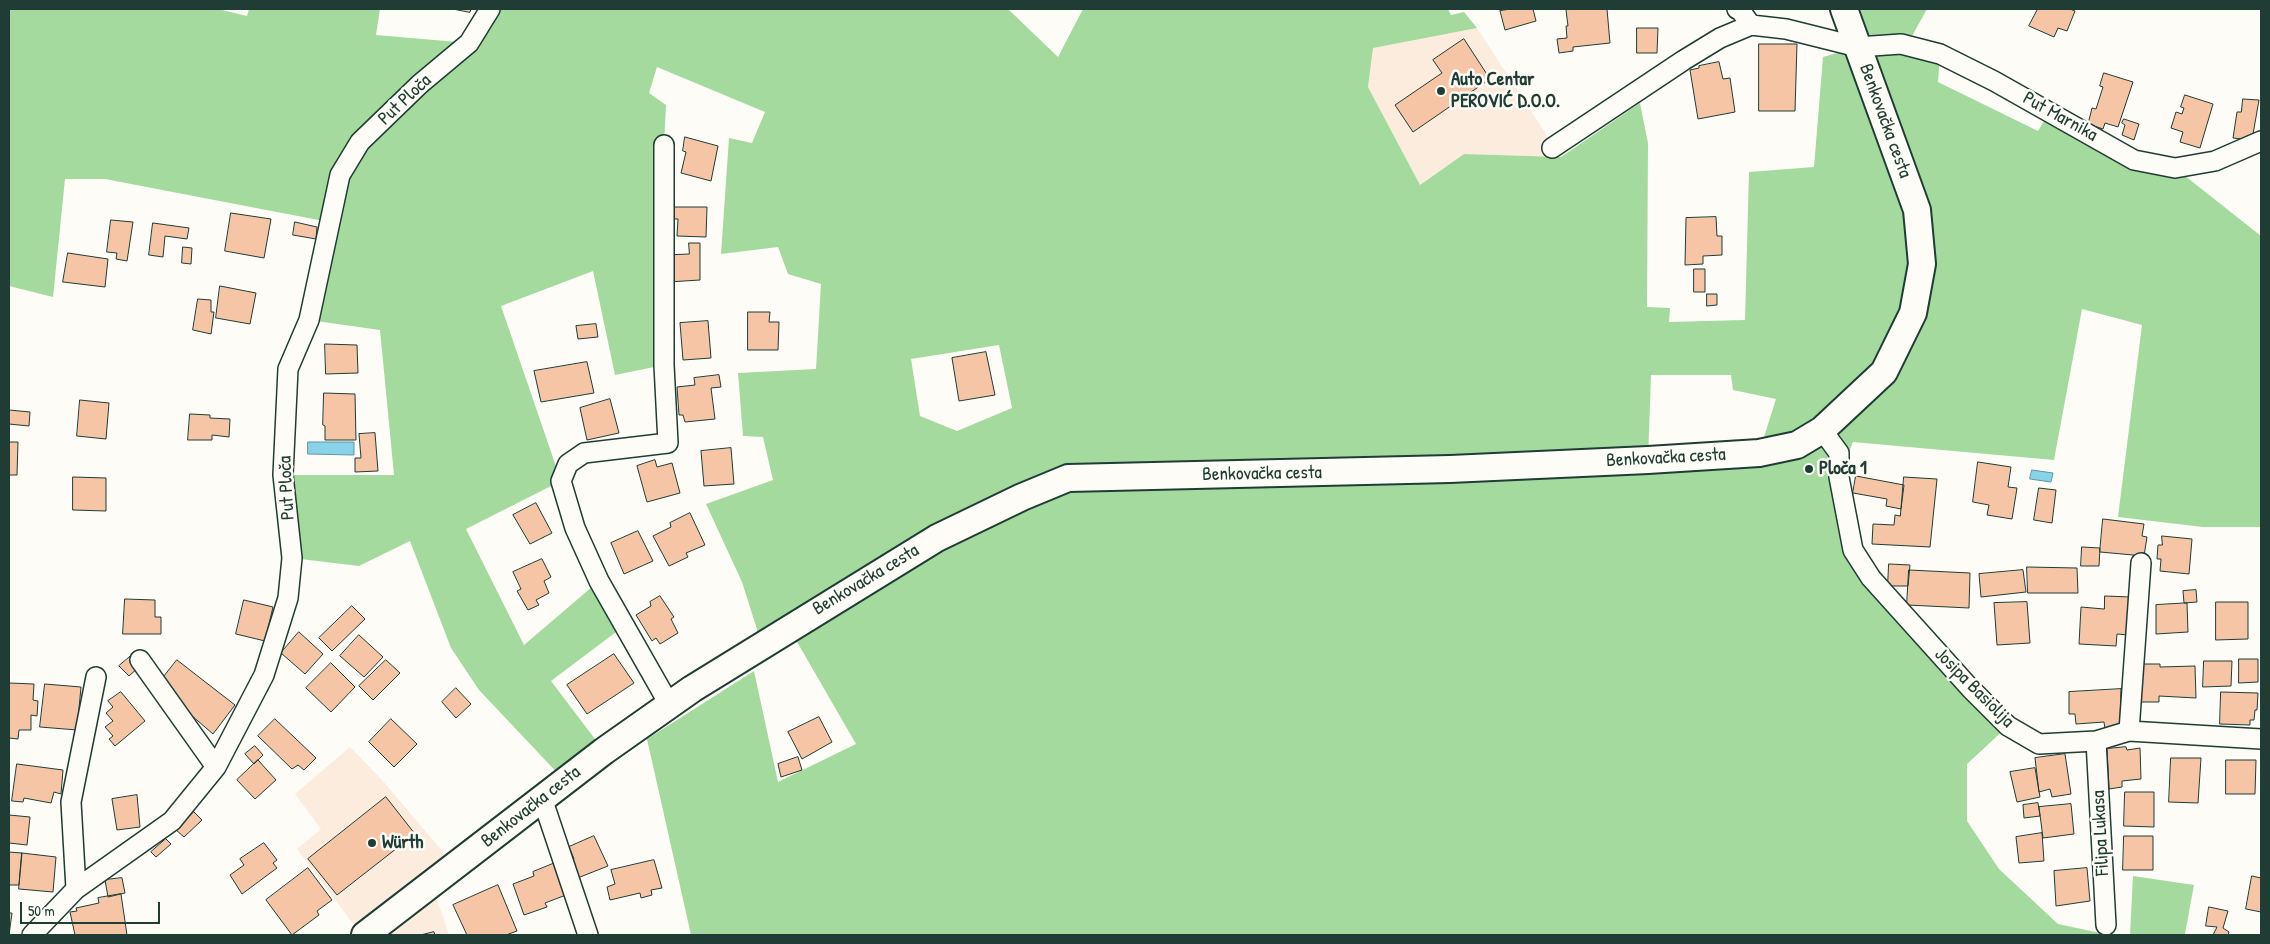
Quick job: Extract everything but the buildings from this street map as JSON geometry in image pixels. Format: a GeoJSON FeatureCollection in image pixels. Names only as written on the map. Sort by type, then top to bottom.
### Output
{"type":"FeatureCollection","features":[{"type":"Feature","properties":{"kind":"main road","name":"Benkovačka cesta"},"geometry":{"type":"LineString","coordinates":[[365,935],[542,798],[669,704],[811,614],[937,538],[1022,497],[1068,478],[1450,470],[1657,460],[1759,453],[1797,445],[1822,430],[1884,372],[1913,313],[1922,264],[1917,210],[1844,9]]}},
{"type":"Feature","properties":{"kind":"street","name":"Put Ploča"},"geometry":{"type":"LineString","coordinates":[[32,935],[76,889],[172,821],[216,767],[264,675],[288,598],[292,558],[283,475],[288,370],[309,320],[340,175],[360,142],[420,84],[469,43],[490,9]]}},
{"type":"Feature","properties":{"kind":"street"},"geometry":{"type":"LineString","coordinates":[[1552,148],[1655,78],[1720,38],[1751,25],[1740,10],[1737,9]]}},
{"type":"Feature","properties":{"kind":"street","name":"Put Marnika"},"geometry":{"type":"LineString","coordinates":[[1751,25],[1786,28],[1858,47],[1901,44],[1940,54],[2010,89],[2134,160],[2175,168],[2215,161],[2261,141]]}},
{"type":"Feature","properties":{"kind":"street"},"geometry":{"type":"LineString","coordinates":[[664,145],[663,316],[668,443],[584,453],[568,464],[561,481],[575,528],[599,581],[669,704]]}},
{"type":"Feature","properties":{"kind":"street","name":"Josipa Basiolija"},"geometry":{"type":"LineString","coordinates":[[1822,430],[1839,452],[1839,477],[1853,550],[1871,578],[1970,688],[2008,726],[2039,744],[2096,741],[2129,731],[2261,739]]}},
{"type":"Feature","properties":{"kind":"street"},"geometry":{"type":"LineString","coordinates":[[2129,731],[2141,564]]}},
{"type":"Feature","properties":{"kind":"street"},"geometry":{"type":"LineString","coordinates":[[140,660],[216,767]]}},
{"type":"Feature","properties":{"kind":"street"},"geometry":{"type":"LineString","coordinates":[[76,889],[71,802],[96,677]]}},
{"type":"Feature","properties":{"kind":"street","name":"Filipa Lukasa"},"geometry":{"type":"LineString","coordinates":[[2096,741],[2106,925]]}},
{"type":"Feature","properties":{"kind":"street"},"geometry":{"type":"LineString","coordinates":[[542,798],[588,935]]}},
{"type":"Feature","properties":{"kind":"shaded area"},"geometry":{"type":"Polygon","coordinates":[[[1477,28],[1561,157],[1464,154],[1420,185],[1368,87],[1373,47],[1477,28]]]}},
{"type":"Feature","properties":{"kind":"shaded area"},"geometry":{"type":"Polygon","coordinates":[[[350,747],[382,780],[455,866],[432,885],[449,935],[349,935],[357,929],[297,849],[321,829],[295,794],[350,747]]]}},
{"type":"Feature","properties":{"kind":"green space"},"geometry":{"type":"Polygon","coordinates":[[[9,9],[218,9],[247,16],[249,9],[380,9],[376,35],[469,43],[490,9],[1008,9],[1058,57],[1083,9],[1448,9],[1451,15],[1464,12],[1477,28],[1373,48],[1368,87],[1420,185],[1464,154],[1561,157],[1640,103],[1648,143],[1647,307],[1670,308],[1669,322],[1745,320],[1749,172],[1814,167],[1823,57],[1858,47],[1844,9],[1927,9],[1907,45],[1940,54],[1938,82],[2038,131],[2050,111],[2175,168],[2261,236],[2261,527],[2203,527],[2118,517],[2142,325],[2082,309],[2054,460],[1853,442],[1839,477],[1853,550],[2008,726],[1967,764],[1967,821],[1999,869],[2058,924],[2110,935],[691,935],[647,739],[754,671],[778,782],[856,744],[789,628],[762,645],[742,582],[706,504],[773,480],[763,437],[743,436],[738,373],[816,369],[821,284],[788,274],[778,247],[721,254],[729,138],[752,143],[765,112],[657,67],[649,93],[666,105],[664,145],[664,365],[615,375],[593,271],[501,306],[561,481],[466,529],[524,645],[599,581],[624,626],[551,681],[604,751],[565,781],[479,690],[451,648],[410,541],[359,566],[292,558],[283,475],[394,475],[380,330],[309,320],[329,222],[105,179],[65,179],[53,297],[9,286],[9,9]],[[999,345],[911,359],[920,416],[957,431],[1012,408],[999,345]],[[1651,375],[1648,460],[1759,453],[1776,399],[1733,390],[1731,375],[1651,375]]]}},
{"type":"Feature","properties":{"kind":"green space"},"geometry":{"type":"Polygon","coordinates":[[[2133,876],[2194,885],[2185,934],[2187,935],[2130,935],[2133,876]]]}},
{"type":"Feature","properties":{"kind":"water"},"geometry":{"type":"Polygon","coordinates":[[[308,442],[354,442],[354,455],[308,454],[308,442]]]}},
{"type":"Feature","properties":{"kind":"water"},"geometry":{"type":"Polygon","coordinates":[[[2032,470],[2053,473],[2051,482],[2030,479],[2032,470]]]}},
{"type":"Feature","properties":{"kind":"place","name":"Auto Centar PEROVIĆ D.O.O."},"geometry":{"type":"Point","coordinates":[1441,91]}},
{"type":"Feature","properties":{"kind":"place","name":"Ploča 1"},"geometry":{"type":"Point","coordinates":[1809,469]}},
{"type":"Feature","properties":{"kind":"place","name":"Würth"},"geometry":{"type":"Point","coordinates":[372,843]}}]}
